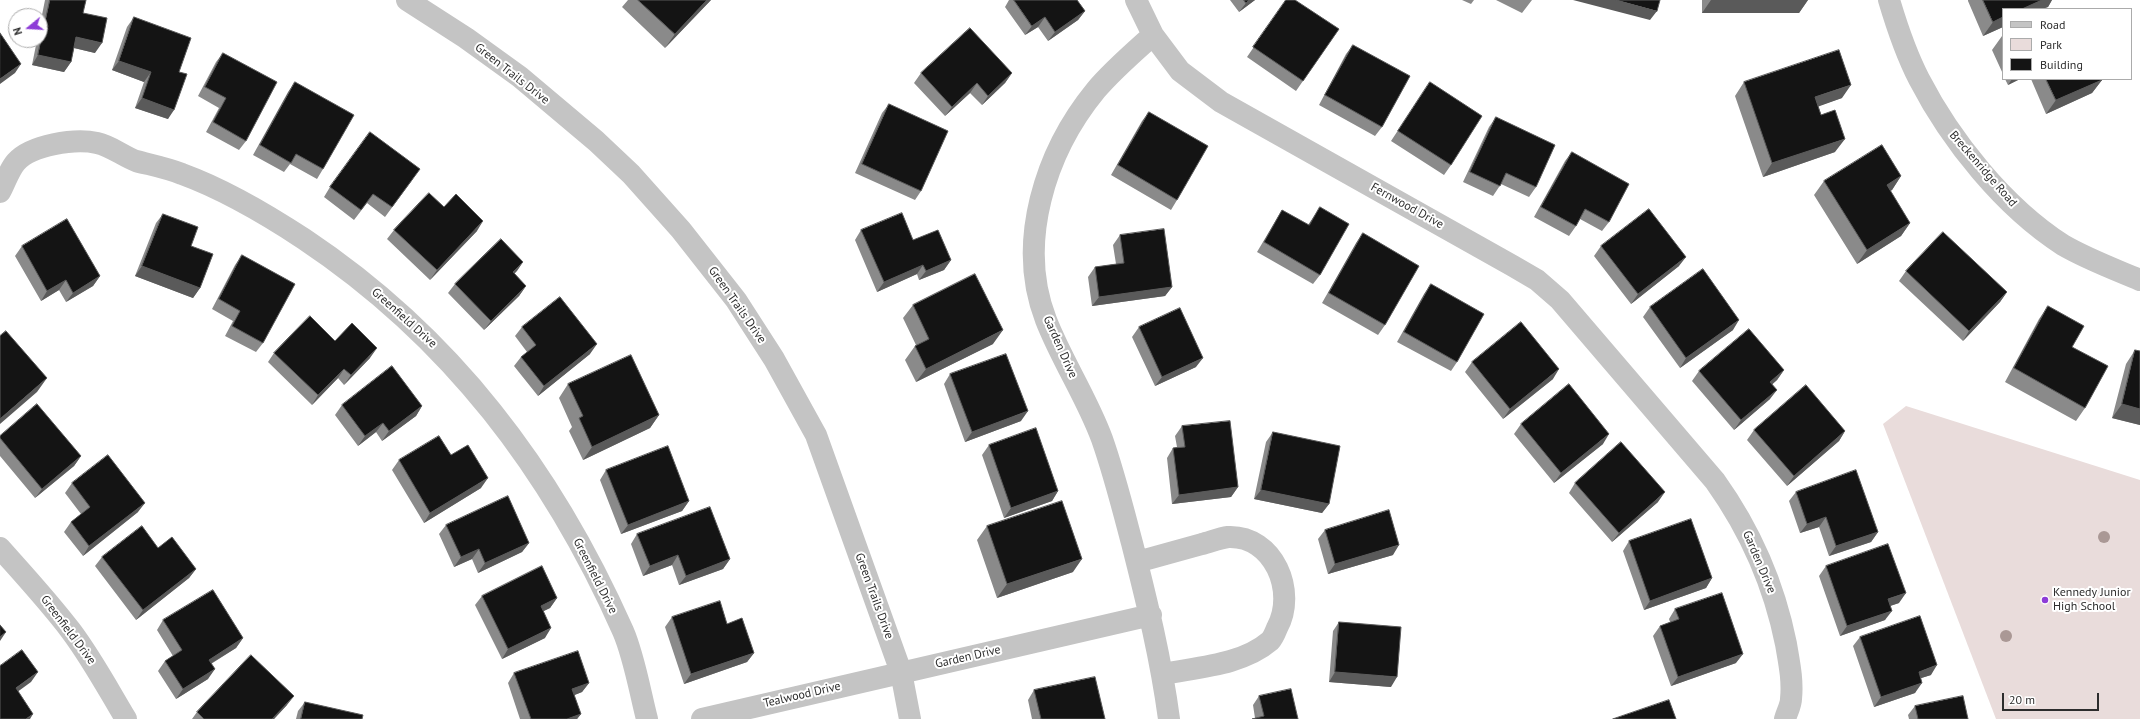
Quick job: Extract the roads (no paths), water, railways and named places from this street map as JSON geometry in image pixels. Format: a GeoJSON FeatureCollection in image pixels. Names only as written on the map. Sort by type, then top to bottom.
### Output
{"type":"FeatureCollection","features":[{"type":"Feature","properties":{"kind":"street","name":"Green Trails Drive"},"geometry":{"type":"LineString","coordinates":[[407,0],[466,38],[520,77],[596,141],[631,174],[682,230],[736,300],[774,359],[816,435],[901,672],[910,719]]}},
{"type":"Feature","properties":{"kind":"street","name":"Fernwood Drive"},"geometry":{"type":"LineString","coordinates":[[1136,0],[1152,35],[1180,71],[1221,102],[1537,280],[1560,300],[1669,427]]}},
{"type":"Feature","properties":{"kind":"street","name":"Breckenridge Road"},"geometry":{"type":"LineString","coordinates":[[1889,0],[1900,36],[1918,78],[1943,122],[1978,167],[2010,202],[2043,230],[2064,245],[2140,280]]}},
{"type":"Feature","properties":{"kind":"street","name":"Garden Drive"},"geometry":{"type":"LineString","coordinates":[[1152,35],[1115,69],[1096,91],[1068,132],[1045,181],[1035,234],[1033,270],[1046,319],[1102,439],[1151,615],[1163,674],[1169,719]]}},
{"type":"Feature","properties":{"kind":"street","name":"Greenfield Drive"},"geometry":{"type":"LineString","coordinates":[[0,192],[16,162],[39,148],[70,141],[98,143],[133,160],[181,173],[239,199],[276,220],[342,264],[398,310],[448,358],[498,417],[547,487],[580,546],[624,633],[647,719]]}},
{"type":"Feature","properties":{"kind":"street","name":"Garden Drive"},"geometry":{"type":"LineString","coordinates":[[1669,427],[1715,481],[1735,509],[1768,577],[1781,620],[1791,671],[1791,699],[1786,719]]}},
{"type":"Feature","properties":{"kind":"street"},"geometry":{"type":"LineString","coordinates":[[1137,562],[1228,537],[1246,540],[1261,546],[1273,559],[1285,591],[1285,607],[1281,622],[1271,640],[1255,652],[1241,658],[1163,674]]}},
{"type":"Feature","properties":{"kind":"street","name":"Greenfield Drive"},"geometry":{"type":"LineString","coordinates":[[0,548],[36,588],[71,632],[96,667],[126,719]]}},
{"type":"Feature","properties":{"kind":"street","name":"Garden Drive"},"geometry":{"type":"LineString","coordinates":[[901,672],[1151,615]]}},
{"type":"Feature","properties":{"kind":"street","name":"Tealwood Drive"},"geometry":{"type":"LineString","coordinates":[[702,719],[901,672]]}},
{"type":"Feature","properties":{"kind":"place","name":"Kennedy Junior High School"},"geometry":{"type":"Point","coordinates":[2045,600]}}]}
